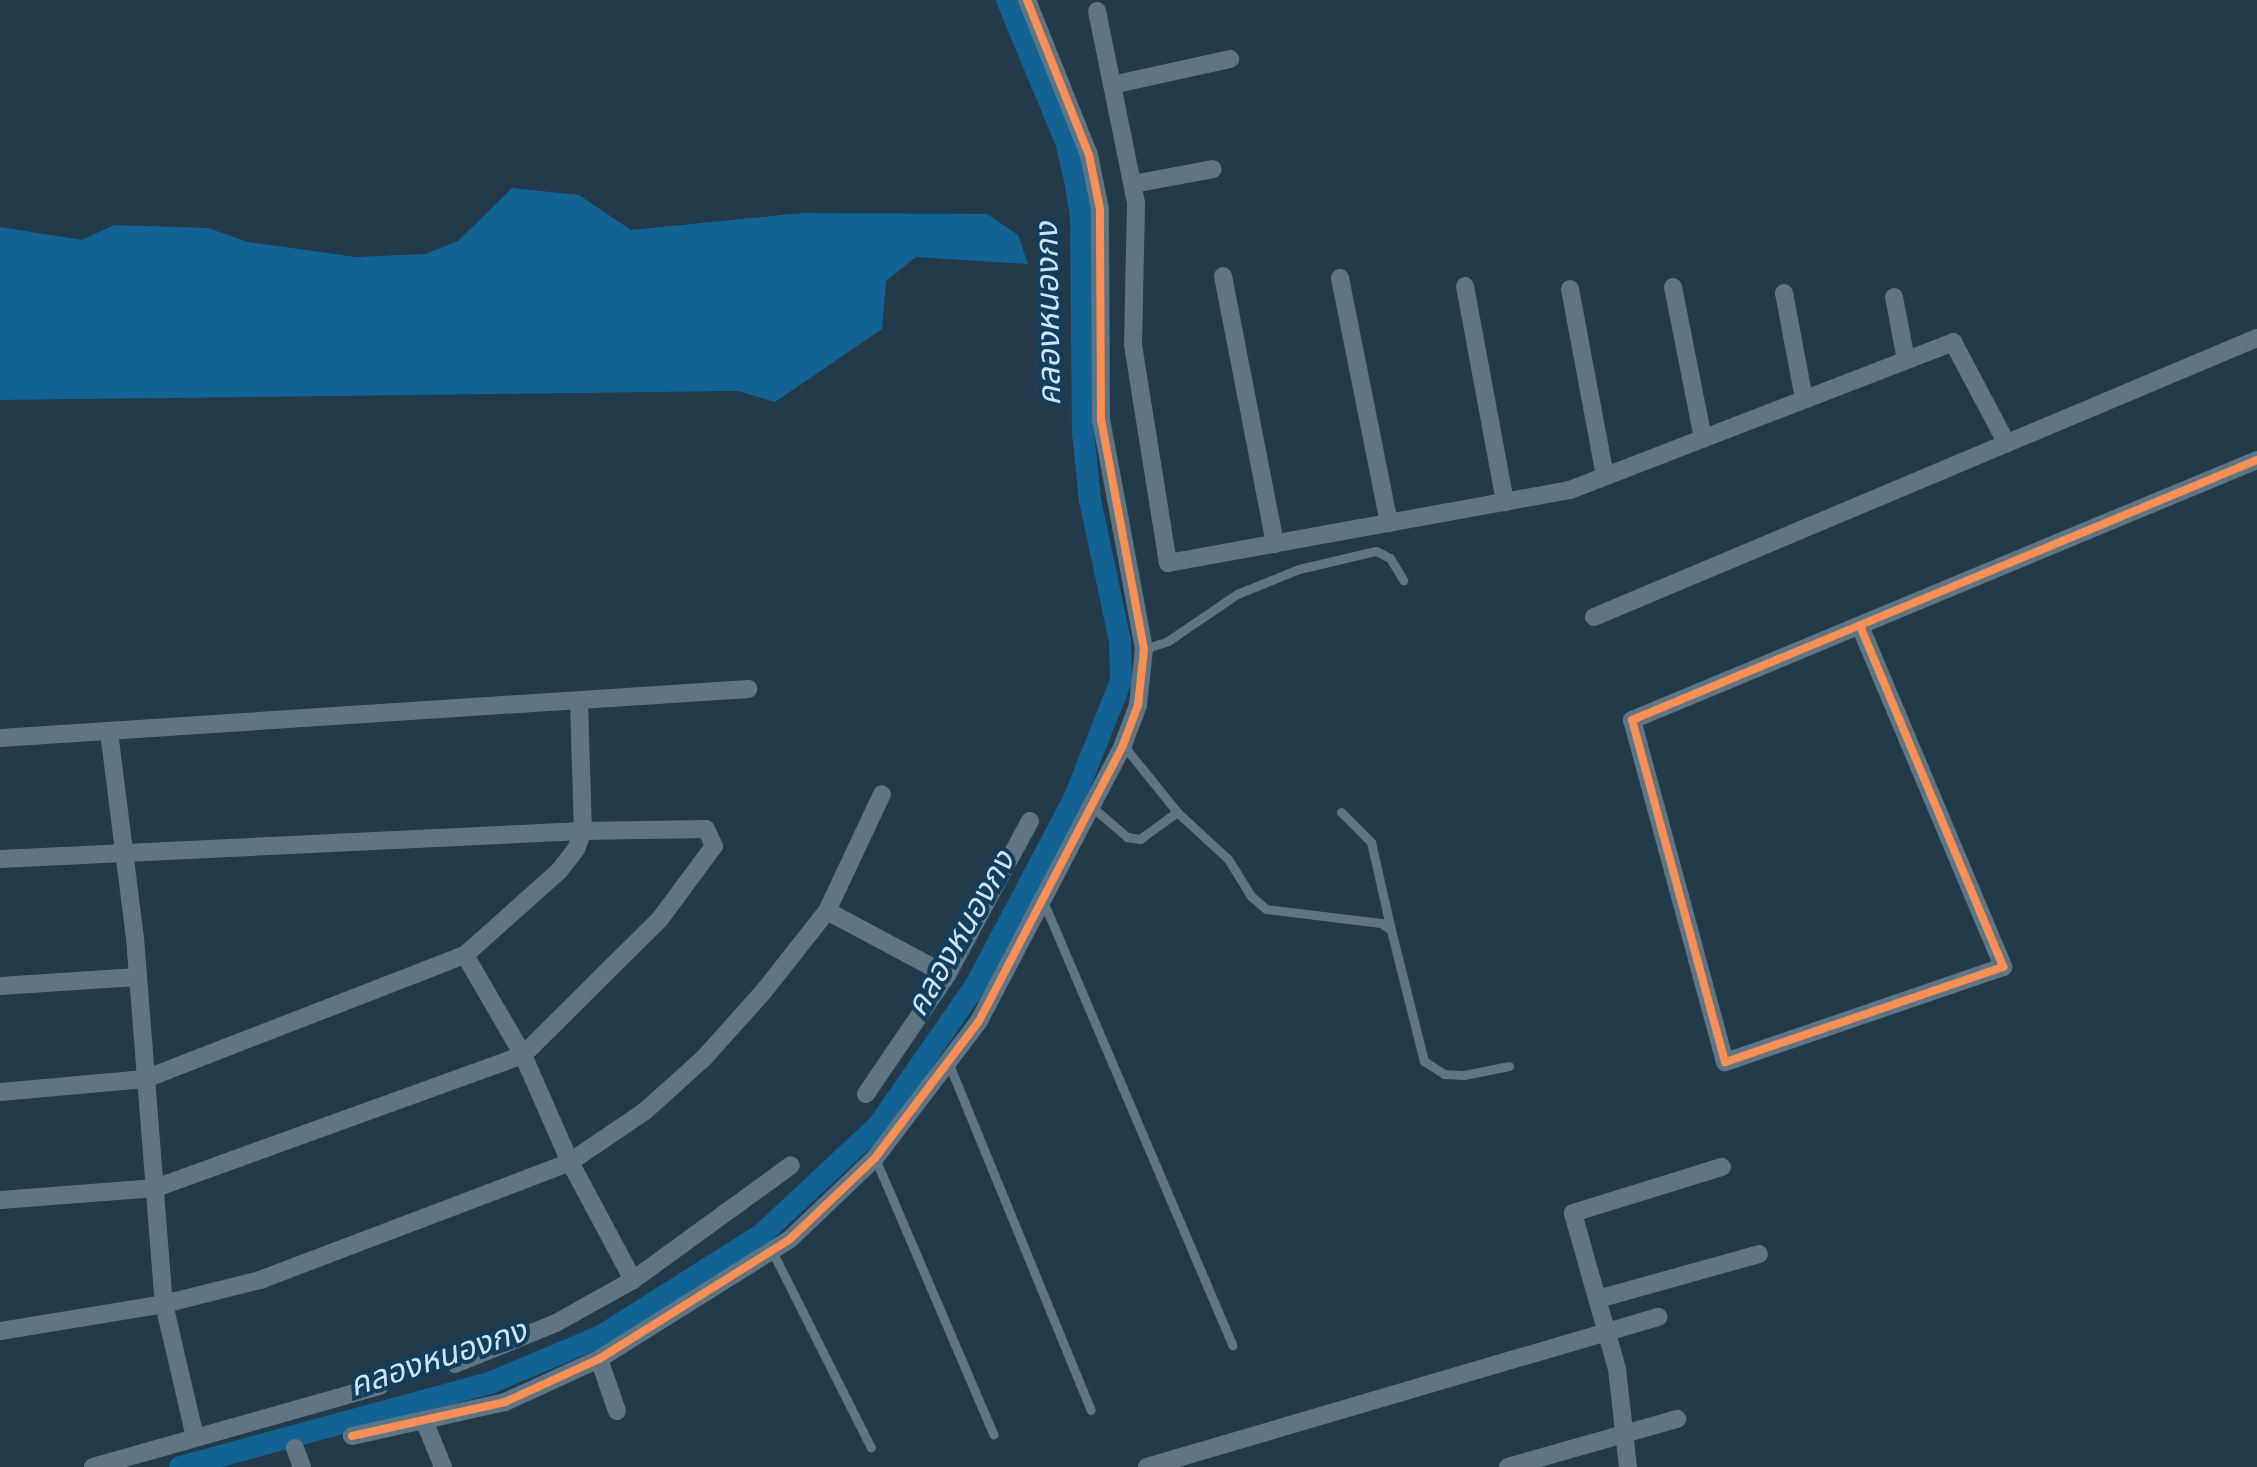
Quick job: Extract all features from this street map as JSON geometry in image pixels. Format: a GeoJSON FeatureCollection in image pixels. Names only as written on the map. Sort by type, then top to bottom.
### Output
{"type":"FeatureCollection","features":[{"type":"Feature","properties":{"kind":"street"},"geometry":{"type":"LineString","coordinates":[[352,1436],[505,1402],[599,1359],[772,1251],[875,1158],[979,1021],[1123,745],[1138,705],[1144,649],[1105,463],[1100,209],[1089,155],[1027,0]]}},
{"type":"Feature","properties":{"kind":"street"},"geometry":{"type":"LineString","coordinates":[[1097,11],[1133,184],[1133,345],[1168,563],[1570,490],[1953,342],[2007,444]]}},
{"type":"Feature","properties":{"kind":"street"},"geometry":{"type":"LineString","coordinates":[[1112,85],[1230,59]]}},
{"type":"Feature","properties":{"kind":"street"},"geometry":{"type":"LineString","coordinates":[[1133,184],[1213,169]]}},
{"type":"Feature","properties":{"kind":"street"},"geometry":{"type":"LineString","coordinates":[[1223,276],[1275,544]]}},
{"type":"Feature","properties":{"kind":"street"},"geometry":{"type":"LineString","coordinates":[[1340,278],[1389,523]]}},
{"type":"Feature","properties":{"kind":"street"},"geometry":{"type":"LineString","coordinates":[[1465,286],[1505,502]]}},
{"type":"Feature","properties":{"kind":"street"},"geometry":{"type":"LineString","coordinates":[[1673,287],[1703,438]]}},
{"type":"Feature","properties":{"kind":"street"},"geometry":{"type":"LineString","coordinates":[[1570,289],[1605,476]]}},
{"type":"Feature","properties":{"kind":"street"},"geometry":{"type":"LineString","coordinates":[[1784,293],[1804,399]]}},
{"type":"Feature","properties":{"kind":"street"},"geometry":{"type":"LineString","coordinates":[[1894,297],[1906,360]]}},
{"type":"Feature","properties":{"kind":"street"},"geometry":{"type":"LineString","coordinates":[[1594,617],[2257,338]]}},
{"type":"Feature","properties":{"kind":"street"},"geometry":{"type":"LineString","coordinates":[[1860,626],[2003,967],[1725,1062],[1632,720],[2257,460]]}},
{"type":"Feature","properties":{"kind":"street"},"geometry":{"type":"LineString","coordinates":[[0,738],[748,689]]}},
{"type":"Feature","properties":{"kind":"street"},"geometry":{"type":"LineString","coordinates":[[0,1092],[145,1079],[465,955],[559,871],[583,831],[579,701]]}},
{"type":"Feature","properties":{"kind":"street"},"geometry":{"type":"LineString","coordinates":[[109,732],[137,977],[164,1304],[195,1437]]}},
{"type":"Feature","properties":{"kind":"street"},"geometry":{"type":"LineString","coordinates":[[0,1331],[164,1304],[260,1280],[570,1162],[645,1111],[703,1059],[827,911],[882,794]]}},
{"type":"Feature","properties":{"kind":"street"},"geometry":{"type":"LineString","coordinates":[[866,1094],[947,975],[1030,821]]}},
{"type":"Feature","properties":{"kind":"street"},"geometry":{"type":"LineString","coordinates":[[0,859],[583,831],[706,829],[714,846],[660,919],[523,1055],[156,1188],[0,1200]]}},
{"type":"Feature","properties":{"kind":"street"},"geometry":{"type":"LineString","coordinates":[[827,911],[947,975]]}},
{"type":"Feature","properties":{"kind":"street"},"geometry":{"type":"LineString","coordinates":[[465,955],[523,1055],[570,1162],[633,1280]]}},
{"type":"Feature","properties":{"kind":"street"},"geometry":{"type":"LineString","coordinates":[[0,986],[137,977]]}},
{"type":"Feature","properties":{"kind":"street"},"geometry":{"type":"LineString","coordinates":[[455,1364],[556,1323],[633,1280],[791,1165]]}},
{"type":"Feature","properties":{"kind":"street"},"geometry":{"type":"LineString","coordinates":[[1628,1467],[1607,1332],[1573,1213],[1722,1167]]}},
{"type":"Feature","properties":{"kind":"street"},"geometry":{"type":"LineString","coordinates":[[1598,1299],[1759,1254]]}},
{"type":"Feature","properties":{"kind":"street"},"geometry":{"type":"LineString","coordinates":[[1147,1467],[1658,1317]]}},
{"type":"Feature","properties":{"kind":"street"},"geometry":{"type":"LineString","coordinates":[[599,1359],[617,1411]]}},
{"type":"Feature","properties":{"kind":"street"},"geometry":{"type":"LineString","coordinates":[[93,1467],[380,1386]]}},
{"type":"Feature","properties":{"kind":"street"},"geometry":{"type":"LineString","coordinates":[[1508,1467],[1677,1419]]}},
{"type":"Feature","properties":{"kind":"street"},"geometry":{"type":"LineString","coordinates":[[424,1420],[443,1467]]}},
{"type":"Feature","properties":{"kind":"street"},"geometry":{"type":"LineString","coordinates":[[295,1448],[302,1467]]}},
{"type":"Feature","properties":{"kind":"lane"},"geometry":{"type":"LineString","coordinates":[[1144,649],[1168,641],[1237,594],[1299,569],[1376,551],[1390,558],[1403,580]]}},
{"type":"Feature","properties":{"kind":"lane"},"geometry":{"type":"LineString","coordinates":[[1123,745],[1177,812],[1210,838],[1251,896],[1266,909],[1381,923],[1391,930]]}},
{"type":"Feature","properties":{"kind":"lane"},"geometry":{"type":"LineString","coordinates":[[1091,806],[1127,837],[1140,839],[1177,812]]}},
{"type":"Feature","properties":{"kind":"lane"},"geometry":{"type":"LineString","coordinates":[[1341,812],[1371,842],[1424,1061],[1444,1074],[1464,1075],[1509,1066]]}},
{"type":"Feature","properties":{"kind":"lane"},"geometry":{"type":"LineString","coordinates":[[1043,901],[1232,1345]]}},
{"type":"Feature","properties":{"kind":"lane"},"geometry":{"type":"LineString","coordinates":[[948,1062],[1091,1410]]}},
{"type":"Feature","properties":{"kind":"lane"},"geometry":{"type":"LineString","coordinates":[[875,1158],[994,1435]]}},
{"type":"Feature","properties":{"kind":"lane"},"geometry":{"type":"LineString","coordinates":[[772,1251],[871,1448]]}},
{"type":"Feature","properties":{"kind":"water"},"geometry":{"type":"Polygon","coordinates":[[[512,188],[579,195],[631,230],[802,213],[987,214],[1018,235],[1028,264],[916,257],[886,281],[882,329],[775,402],[738,391],[0,400],[0,227],[82,240],[114,225],[208,228],[248,242],[356,257],[425,254],[458,241],[512,188]]]}},
{"type":"Feature","properties":{"kind":"waterway","name":"คลองหนองกง"},"geometry":{"type":"LineString","coordinates":[[180,1467],[492,1382],[601,1336],[761,1235],[878,1126],[976,985],[1074,799],[1121,681],[1120,641],[1090,500],[1083,432],[1081,217],[1075,180],[1067,144],[1007,0]]}},
{"type":"Feature","properties":{"kind":"cycle path"},"geometry":{"type":"LineString","coordinates":[[352,1436],[505,1402],[599,1359],[790,1239],[875,1158],[979,1021],[1123,745],[1138,705],[1144,649],[1101,420],[1100,209],[1089,155],[1027,0]]}},
{"type":"Feature","properties":{"kind":"cycle path"},"geometry":{"type":"LineString","coordinates":[[1860,626],[2003,967],[1725,1062],[1632,720],[2257,460]]}}]}
